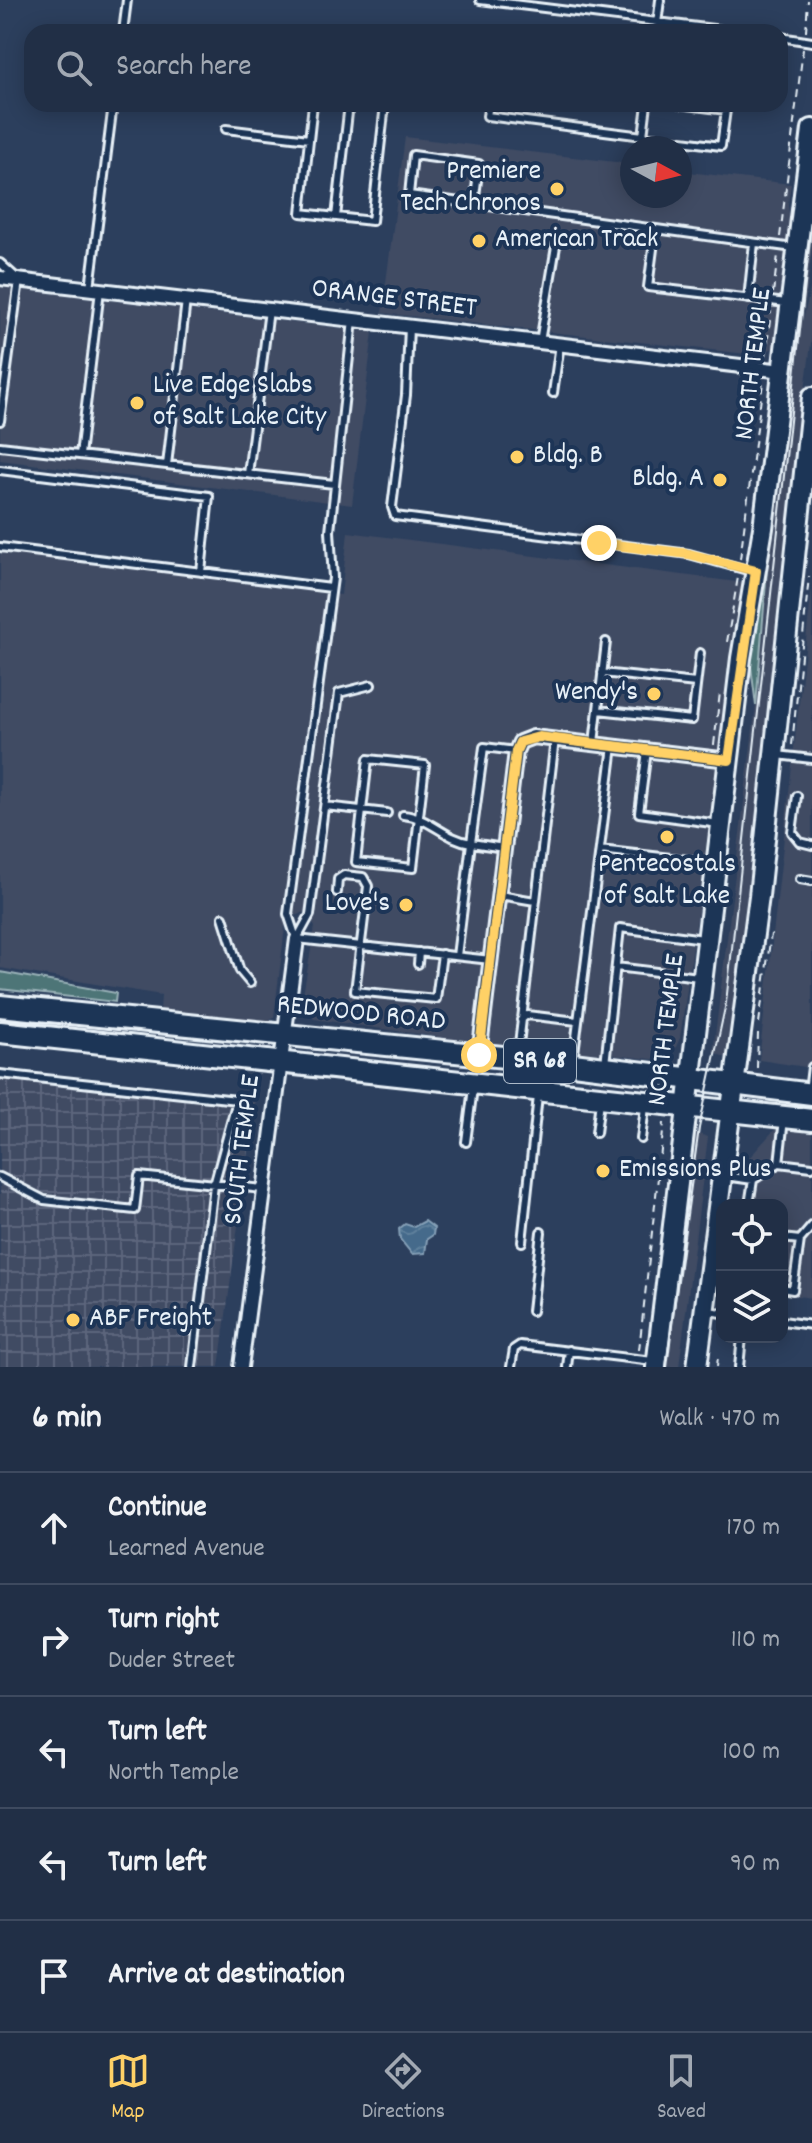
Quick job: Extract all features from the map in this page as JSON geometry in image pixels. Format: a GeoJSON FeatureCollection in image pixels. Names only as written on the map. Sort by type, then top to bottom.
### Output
{"type":"FeatureCollection","features":[{"type":"Feature","properties":{"kind":"main road","name":"NORTH TEMPLE"},"geometry":{"type":"LineString","coordinates":[[650,1362],[688,1105],[729,760],[748,567],[783,371],[782,302],[788,248],[812,129]]}},
{"type":"Feature","properties":{"kind":"main road"},"geometry":{"type":"LineString","coordinates":[[720,1199],[774,754],[812,397]]}},
{"type":"Feature","properties":{"kind":"main road","name":"REDWOOD ROAD"},"geometry":{"type":"LineString","coordinates":[[0,1006],[573,1064],[810,1094]]}},
{"type":"Feature","properties":{"kind":"main road","name":"REDWOOD ROAD"},"geometry":{"type":"LineString","coordinates":[[0,1032],[812,1120]]}},
{"type":"Feature","properties":{"kind":"main road"},"geometry":{"type":"LineString","coordinates":[[697,1367],[713,1312],[716,1266]]}},
{"type":"Feature","properties":{"kind":"street","name":"ORANGE STREET"},"geometry":{"type":"LineString","coordinates":[[0,278],[783,371]]}},
{"type":"Feature","properties":{"kind":"street"},"geometry":{"type":"LineString","coordinates":[[479,1055],[516,751],[524,739],[555,739],[729,760]]}},
{"type":"Feature","properties":{"kind":"street","name":"SOUTH TEMPLE"},"geometry":{"type":"LineString","coordinates":[[241,1367],[282,1035],[297,939]]}},
{"type":"Feature","properties":{"kind":"lane"},"geometry":{"type":"LineString","coordinates":[[124,24],[127,0]]}},
{"type":"Feature","properties":{"kind":"lane"},"geometry":{"type":"LineString","coordinates":[[480,0],[673,24]]}},
{"type":"Feature","properties":{"kind":"lane"},"geometry":{"type":"LineString","coordinates":[[657,22],[660,0]]}},
{"type":"Feature","properties":{"kind":"lane"},"geometry":{"type":"LineString","coordinates":[[788,38],[808,41]]}},
{"type":"Feature","properties":{"kind":"lane"},"geometry":{"type":"LineString","coordinates":[[80,455],[112,112]]}},
{"type":"Feature","properties":{"kind":"lane"},"geometry":{"type":"LineString","coordinates":[[312,112],[301,213],[372,221],[384,112]]}},
{"type":"Feature","properties":{"kind":"lane"},"geometry":{"type":"LineString","coordinates":[[336,217],[348,112]]}},
{"type":"Feature","properties":{"kind":"lane"},"geometry":{"type":"LineString","coordinates":[[488,112],[487,116],[643,136],[646,112]]}},
{"type":"Feature","properties":{"kind":"lane"},"geometry":{"type":"LineString","coordinates":[[692,142],[721,146],[726,112]]}},
{"type":"Feature","properties":{"kind":"lane"},"geometry":{"type":"LineString","coordinates":[[226,129],[309,139]]}},
{"type":"Feature","properties":{"kind":"lane"},"geometry":{"type":"LineString","coordinates":[[474,205],[479,164],[413,155],[409,195],[474,205],[788,248]]}},
{"type":"Feature","properties":{"kind":"lane"},"geometry":{"type":"LineString","coordinates":[[748,299],[754,243]]}},
{"type":"Feature","properties":{"kind":"lane"},"geometry":{"type":"LineString","coordinates":[[540,342],[556,246]]}},
{"type":"Feature","properties":{"kind":"lane"},"geometry":{"type":"LineString","coordinates":[[653,249],[648,287],[782,302]]}},
{"type":"Feature","properties":{"kind":"lane"},"geometry":{"type":"LineString","coordinates":[[0,263],[19,280],[0,421]]}},
{"type":"Feature","properties":{"kind":"lane"},"geometry":{"type":"LineString","coordinates":[[167,465],[186,300]]}},
{"type":"Feature","properties":{"kind":"lane"},"geometry":{"type":"LineString","coordinates":[[248,474],[269,310]]}},
{"type":"Feature","properties":{"kind":"lane"},"geometry":{"type":"LineString","coordinates":[[297,939],[288,914],[331,588],[330,531],[353,320]]}},
{"type":"Feature","properties":{"kind":"lane"},"geometry":{"type":"LineString","coordinates":[[409,327],[406,395],[392,507],[395,516],[689,554],[748,567]]}},
{"type":"Feature","properties":{"kind":"lane"},"geometry":{"type":"LineString","coordinates":[[553,393],[560,344]]}},
{"type":"Feature","properties":{"kind":"lane"},"geometry":{"type":"LineString","coordinates":[[0,446],[334,484]]}},
{"type":"Feature","properties":{"kind":"lane"},"geometry":{"type":"LineString","coordinates":[[0,470],[209,496],[201,572]]}},
{"type":"Feature","properties":{"kind":"lane"},"geometry":{"type":"LineString","coordinates":[[0,547],[331,588]]}},
{"type":"Feature","properties":{"kind":"lane"},"geometry":{"type":"LineString","coordinates":[[594,743],[606,642]]}},
{"type":"Feature","properties":{"kind":"lane"},"geometry":{"type":"LineString","coordinates":[[598,710],[692,720],[700,653]]}},
{"type":"Feature","properties":{"kind":"lane"},"geometry":{"type":"LineString","coordinates":[[602,673],[696,683]]}},
{"type":"Feature","properties":{"kind":"lane"},"geometry":{"type":"LineString","coordinates":[[297,939],[310,915],[339,693],[371,685]]}},
{"type":"Feature","properties":{"kind":"lane"},"geometry":{"type":"LineString","coordinates":[[517,1059],[555,739]]}},
{"type":"Feature","properties":{"kind":"lane"},"geometry":{"type":"LineString","coordinates":[[573,1064],[613,746]]}},
{"type":"Feature","properties":{"kind":"lane"},"geometry":{"type":"LineString","coordinates":[[457,956],[484,747],[516,751]]}},
{"type":"Feature","properties":{"kind":"lane"},"geometry":{"type":"LineString","coordinates":[[647,750],[639,813],[721,824]]}},
{"type":"Feature","properties":{"kind":"lane"},"geometry":{"type":"LineString","coordinates":[[774,754],[812,759]]}},
{"type":"Feature","properties":{"kind":"lane"},"geometry":{"type":"LineString","coordinates":[[368,759],[425,765],[413,868],[356,862],[362,810],[368,759]]}},
{"type":"Feature","properties":{"kind":"lane"},"geometry":{"type":"LineString","coordinates":[[797,796],[792,832],[800,842],[812,845]]}},
{"type":"Feature","properties":{"kind":"lane"},"geometry":{"type":"LineString","coordinates":[[325,806],[387,813]]}},
{"type":"Feature","properties":{"kind":"lane"},"geometry":{"type":"LineString","coordinates":[[403,815],[419,816],[454,841],[504,848]]}},
{"type":"Feature","properties":{"kind":"lane"},"geometry":{"type":"LineString","coordinates":[[600,850],[716,864]]}},
{"type":"Feature","properties":{"kind":"lane"},"geometry":{"type":"LineString","coordinates":[[337,892],[338,879],[344,875],[363,877],[368,886],[355,991],[436,999],[442,954]]}},
{"type":"Feature","properties":{"kind":"lane"},"geometry":{"type":"LineString","coordinates":[[800,879],[812,881]]}},
{"type":"Feature","properties":{"kind":"lane"},"geometry":{"type":"LineString","coordinates":[[499,895],[535,901]]}},
{"type":"Feature","properties":{"kind":"lane"},"geometry":{"type":"LineString","coordinates":[[223,917],[240,971],[250,983]]}},
{"type":"Feature","properties":{"kind":"lane"},"geometry":{"type":"LineString","coordinates":[[605,1068],[620,928],[707,939]]}},
{"type":"Feature","properties":{"kind":"lane"},"geometry":{"type":"LineString","coordinates":[[297,939],[491,960]]}},
{"type":"Feature","properties":{"kind":"lane"},"geometry":{"type":"LineString","coordinates":[[383,960],[384,948]]}},
{"type":"Feature","properties":{"kind":"lane"},"geometry":{"type":"LineString","coordinates":[[402,962],[403,950]]}},
{"type":"Feature","properties":{"kind":"lane"},"geometry":{"type":"LineString","coordinates":[[418,964],[419,952]]}},
{"type":"Feature","properties":{"kind":"lane"},"geometry":{"type":"LineString","coordinates":[[616,967],[703,978]]}},
{"type":"Feature","properties":{"kind":"lane"},"geometry":{"type":"LineString","coordinates":[[378,993],[380,984]]}},
{"type":"Feature","properties":{"kind":"lane"},"geometry":{"type":"LineString","coordinates":[[398,995],[399,986]]}},
{"type":"Feature","properties":{"kind":"lane"},"geometry":{"type":"LineString","coordinates":[[414,997],[415,988]]}},
{"type":"Feature","properties":{"kind":"lane"},"geometry":{"type":"LineString","coordinates":[[521,1020],[527,1015],[577,1021]]}},
{"type":"Feature","properties":{"kind":"lane"},"geometry":{"type":"LineString","coordinates":[[810,1094],[812,1067]]}},
{"type":"Feature","properties":{"kind":"lane"},"geometry":{"type":"LineString","coordinates":[[0,1074],[237,1100],[214,1185],[192,1367]]}},
{"type":"Feature","properties":{"kind":"lane"},"geometry":{"type":"LineString","coordinates":[[466,1142],[473,1081]]}},
{"type":"Feature","properties":{"kind":"lane"},"geometry":{"type":"LineString","coordinates":[[522,1242],[538,1088]]}},
{"type":"Feature","properties":{"kind":"lane"},"geometry":{"type":"LineString","coordinates":[[596,1133],[601,1095]]}},
{"type":"Feature","properties":{"kind":"lane"},"geometry":{"type":"LineString","coordinates":[[641,1139],[645,1100]]}},
{"type":"Feature","properties":{"kind":"lane"},"geometry":{"type":"LineString","coordinates":[[779,1163],[785,1117]]}},
{"type":"Feature","properties":{"kind":"lane"},"geometry":{"type":"LineString","coordinates":[[721,1176],[753,1180],[779,1163],[812,1167]]}},
{"type":"Feature","properties":{"kind":"lane"},"geometry":{"type":"LineString","coordinates":[[0,1177],[44,1200],[135,1210],[139,1176],[263,1189]]}},
{"type":"Feature","properties":{"kind":"lane"},"geometry":{"type":"LineString","coordinates":[[750,1199],[753,1180]]}},
{"type":"Feature","properties":{"kind":"lane"},"geometry":{"type":"LineString","coordinates":[[788,1289],[793,1290],[800,1240],[812,1226]]}},
{"type":"Feature","properties":{"kind":"lane"},"geometry":{"type":"LineString","coordinates":[[532,1311],[541,1232]]}},
{"type":"Feature","properties":{"kind":"lane"},"geometry":{"type":"LineString","coordinates":[[788,1239],[800,1240]]}},
{"type":"Feature","properties":{"kind":"lane"},"geometry":{"type":"LineString","coordinates":[[788,1322],[812,1325]]}},
{"type":"Feature","properties":{"kind":"lane"},"geometry":{"type":"LineString","coordinates":[[739,1367],[741,1343]]}},
{"type":"Feature","properties":{"kind":"lane"},"geometry":{"type":"LineString","coordinates":[[511,1367],[514,1349],[520,1345],[650,1362]]}},
{"type":"Feature","properties":{"kind":"lane"},"geometry":{"type":"LineString","coordinates":[[567,1367],[569,1350]]}},
{"type":"Feature","properties":{"kind":"path"},"geometry":{"type":"LineString","coordinates":[[766,352],[782,302],[808,41],[808,0]]}},
{"type":"Feature","properties":{"kind":"path"},"geometry":{"type":"LineString","coordinates":[[748,567],[762,383]]}},
{"type":"Feature","properties":{"kind":"path"},"geometry":{"type":"LineString","coordinates":[[650,1362],[664,1123]]}},
{"type":"Feature","properties":{"kind":"path"},"geometry":{"type":"LineString","coordinates":[[717,1367],[718,1356]]}},
{"type":"Feature","properties":{"kind":"shaded area"},"geometry":{"type":"Polygon","coordinates":[[[405,137],[620,163],[620,208],[692,208],[692,172],[791,184],[788,204],[791,229],[774,348],[756,355],[382,313],[405,137]]]}},
{"type":"Feature","properties":{"kind":"shaded area"},"geometry":{"type":"Polygon","coordinates":[[[812,179],[812,250],[803,320],[812,281],[812,336],[786,539],[771,728],[727,1058],[713,1052],[756,704],[773,507],[812,179]]]}},
{"type":"Feature","properties":{"kind":"shaded area"},"geometry":{"type":"Polygon","coordinates":[[[0,287],[373,332],[352,505],[0,460],[0,287]]]}},
{"type":"Feature","properties":{"kind":"shaded area"},"geometry":{"type":"Polygon","coordinates":[[[348,532],[745,583],[680,1038],[672,1056],[661,1060],[452,1039],[314,1019],[302,1000],[315,927],[305,912],[286,919],[274,1017],[267,1023],[160,1011],[161,995],[0,968],[0,552],[341,595],[348,532]]]}},
{"type":"Feature","properties":{"kind":"shaded area"},"geometry":{"type":"Polygon","coordinates":[[[812,587],[812,1068],[759,1060],[812,587]]]}},
{"type":"Feature","properties":{"kind":"shaded area"},"geometry":{"type":"Polygon","coordinates":[[[0,1070],[255,1099],[219,1367],[0,1367],[0,1070]]]}},
{"type":"Feature","properties":{"kind":"shaded area"},"geometry":{"type":"Polygon","coordinates":[[[776,1128],[812,1133],[812,1298],[788,1295],[788,1199],[744,1199],[749,1158],[776,1128]]]}},
{"type":"Feature","properties":{"kind":"shaded area"},"geometry":{"type":"Polygon","coordinates":[[[693,1132],[708,1137],[679,1367],[661,1367],[693,1132]]]}},
{"type":"Feature","properties":{"kind":"green space"},"geometry":{"type":"Polygon","coordinates":[[[767,569],[756,706],[750,658],[767,569]]]}},
{"type":"Feature","properties":{"kind":"green space"},"geometry":{"type":"Polygon","coordinates":[[[0,972],[116,993],[115,1002],[0,989],[0,972]]]}},
{"type":"Feature","properties":{"kind":"water"},"geometry":{"type":"Polygon","coordinates":[[[425,1221],[434,1228],[433,1235],[427,1239],[425,1253],[412,1254],[400,1239],[399,1229],[405,1224],[414,1227],[425,1221]]]}},
{"type":"Feature","properties":{"kind":"tram line"},"geometry":{"type":"LineString","coordinates":[[666,1367],[699,1128],[726,1003],[812,221]]}},
{"type":"Feature","properties":{"kind":"place","name":"Premiere Tech Chronos"},"geometry":{"type":"Point","coordinates":[557,189]}},
{"type":"Feature","properties":{"kind":"place","name":"American Track"},"geometry":{"type":"Point","coordinates":[479,241]}},
{"type":"Feature","properties":{"kind":"place","name":"Live Edge Slabs of Salt Lake City"},"geometry":{"type":"Point","coordinates":[137,403]}},
{"type":"Feature","properties":{"kind":"place","name":"Bldg. B"},"geometry":{"type":"Point","coordinates":[517,457]}},
{"type":"Feature","properties":{"kind":"place","name":"Bldg. A"},"geometry":{"type":"Point","coordinates":[720,480]}},
{"type":"Feature","properties":{"kind":"place","name":"Wendy's"},"geometry":{"type":"Point","coordinates":[654,694]}},
{"type":"Feature","properties":{"kind":"place","name":"Pentecostals of Salt Lake"},"geometry":{"type":"Point","coordinates":[667,837]}},
{"type":"Feature","properties":{"kind":"place","name":"Love's"},"geometry":{"type":"Point","coordinates":[406,905]}},
{"type":"Feature","properties":{"kind":"place","name":"Emissions Plus"},"geometry":{"type":"Point","coordinates":[603,1171]}},
{"type":"Feature","properties":{"kind":"place","name":"ABF Freight"},"geometry":{"type":"Point","coordinates":[73,1320]}},
{"type":"Feature","properties":{"kind":"route"},"geometry":{"type":"LineString","coordinates":[[479,1055],[516,751],[520,742],[528,737],[539,737],[729,760],[741,658],[756,571],[689,554],[599,543]]}}]}
